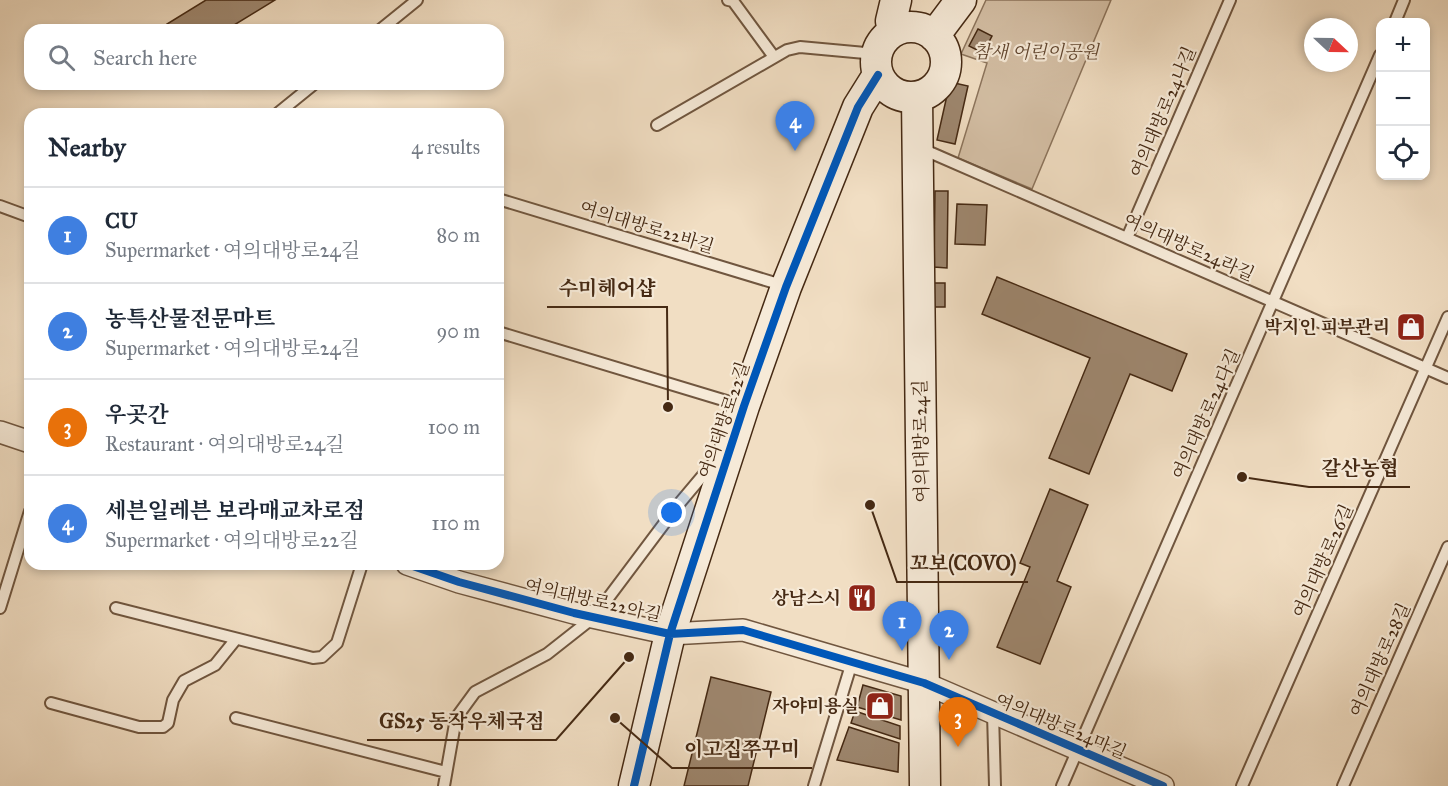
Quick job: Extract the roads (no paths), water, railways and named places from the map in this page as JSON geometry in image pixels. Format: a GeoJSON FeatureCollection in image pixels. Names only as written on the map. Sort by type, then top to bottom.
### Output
{"type":"FeatureCollection","features":[{"type":"Feature","properties":{"kind":"street","name":"여의대방로22길"},"geometry":{"type":"LineString","coordinates":[[634,786],[670,634],[732,441],[786,286],[858,107],[882,54],[896,0]]}},
{"type":"Feature","properties":{"kind":"street"},"geometry":{"type":"LineString","coordinates":[[934,36],[961,0]]}},
{"type":"Feature","properties":{"kind":"street"},"geometry":{"type":"LineString","coordinates":[[908,27],[918,27],[934,36],[943,47],[946,58],[944,75],[931,92],[917,97],[900,96],[891,92],[882,54],[908,27]]}},
{"type":"Feature","properties":{"kind":"street","name":"여의대방로24길"},"geometry":{"type":"LineString","coordinates":[[917,97],[925,786]]}},
{"type":"Feature","properties":{"kind":"street"},"geometry":{"type":"LineString","coordinates":[[0,432],[24,440]]}},
{"type":"Feature","properties":{"kind":"street","name":"여의대방로22아길"},"geometry":{"type":"LineString","coordinates":[[424,570],[459,582],[670,634]]}},
{"type":"Feature","properties":{"kind":"street","name":"여의대방로24마길"},"geometry":{"type":"LineString","coordinates":[[670,634],[743,630],[924,683],[1163,786]]}},
{"type":"Feature","properties":{"kind":"lane"},"geometry":{"type":"LineString","coordinates":[[387,24],[417,0]]}},
{"type":"Feature","properties":{"kind":"lane"},"geometry":{"type":"LineString","coordinates":[[728,0],[733,1],[774,57]]}},
{"type":"Feature","properties":{"kind":"lane","name":"여의대방로24나길"},"geometry":{"type":"LineString","coordinates":[[1127,238],[1230,0]]}},
{"type":"Feature","properties":{"kind":"lane"},"geometry":{"type":"LineString","coordinates":[[1397,18],[1404,0]]}},
{"type":"Feature","properties":{"kind":"lane"},"geometry":{"type":"LineString","coordinates":[[657,125],[787,50],[800,47],[882,54]]}},
{"type":"Feature","properties":{"kind":"lane","name":"여의대방로24다길"},"geometry":{"type":"LineString","coordinates":[[1062,786],[1376,64]]}},
{"type":"Feature","properties":{"kind":"lane"},"geometry":{"type":"LineString","coordinates":[[284,108],[307,90]]}},
{"type":"Feature","properties":{"kind":"lane","name":"여의대방로24라길"},"geometry":{"type":"LineString","coordinates":[[916,146],[1448,378]]}},
{"type":"Feature","properties":{"kind":"lane","name":"여의대방로22바길"},"geometry":{"type":"LineString","coordinates":[[504,201],[786,286]]}},
{"type":"Feature","properties":{"kind":"lane"},"geometry":{"type":"LineString","coordinates":[[0,206],[24,215]]}},
{"type":"Feature","properties":{"kind":"lane","name":"여의대방로26길"},"geometry":{"type":"LineString","coordinates":[[1242,786],[1448,317]]}},
{"type":"Feature","properties":{"kind":"lane"},"geometry":{"type":"LineString","coordinates":[[504,334],[744,406]]}},
{"type":"Feature","properties":{"kind":"lane"},"geometry":{"type":"LineString","coordinates":[[444,786],[456,718],[475,692],[547,654],[594,617],[678,505],[732,441]]}},
{"type":"Feature","properties":{"kind":"lane"},"geometry":{"type":"LineString","coordinates":[[0,608],[24,530]]}},
{"type":"Feature","properties":{"kind":"lane","name":"여의대방로28길"},"geometry":{"type":"LineString","coordinates":[[1343,786],[1448,547]]}},
{"type":"Feature","properties":{"kind":"lane"},"geometry":{"type":"LineString","coordinates":[[116,608],[313,658],[322,657],[337,643],[360,570]]}},
{"type":"Feature","properties":{"kind":"lane"},"geometry":{"type":"LineString","coordinates":[[51,703],[139,727],[163,727],[168,723],[174,700],[184,681],[215,664],[236,639]]}},
{"type":"Feature","properties":{"kind":"lane"},"geometry":{"type":"LineString","coordinates":[[814,786],[852,662]]}},
{"type":"Feature","properties":{"kind":"lane"},"geometry":{"type":"LineString","coordinates":[[993,713],[995,786]]}},
{"type":"Feature","properties":{"kind":"lane"},"geometry":{"type":"LineString","coordinates":[[236,718],[446,772]]}},
{"type":"Feature","properties":{"kind":"place","name":"세븐일레븐 보라매교차로점"},"geometry":{"type":"Point","coordinates":[795,151]}},
{"type":"Feature","properties":{"kind":"place","name":"박지인 피부관리"},"geometry":{"type":"Point","coordinates":[1411,327]}},
{"type":"Feature","properties":{"kind":"place","name":"수미헤어샵"},"geometry":{"type":"Point","coordinates":[668,407]}},
{"type":"Feature","properties":{"kind":"place","name":"갈산농협"},"geometry":{"type":"Point","coordinates":[1242,477]}},
{"type":"Feature","properties":{"kind":"place","name":"꼬보(COVO)"},"geometry":{"type":"Point","coordinates":[870,505]}},
{"type":"Feature","properties":{"kind":"place","name":"상남스시"},"geometry":{"type":"Point","coordinates":[862,598]}},
{"type":"Feature","properties":{"kind":"place","name":"CU"},"geometry":{"type":"Point","coordinates":[902,651]}},
{"type":"Feature","properties":{"kind":"place","name":"GS25 동작우체국점"},"geometry":{"type":"Point","coordinates":[629,657]}},
{"type":"Feature","properties":{"kind":"place","name":"농특산물전문마트"},"geometry":{"type":"Point","coordinates":[949,660]}},
{"type":"Feature","properties":{"kind":"place","name":"자야미용실"},"geometry":{"type":"Point","coordinates":[880,706]}},
{"type":"Feature","properties":{"kind":"place","name":"이고집쭈꾸미"},"geometry":{"type":"Point","coordinates":[615,718]}},
{"type":"Feature","properties":{"kind":"place","name":"우곳간"},"geometry":{"type":"Point","coordinates":[958,747]}},
{"type":"Feature","properties":{"kind":"park label","name":"참새 어린이공원"},"geometry":{"type":"Point","coordinates":[1036,52]}}]}
